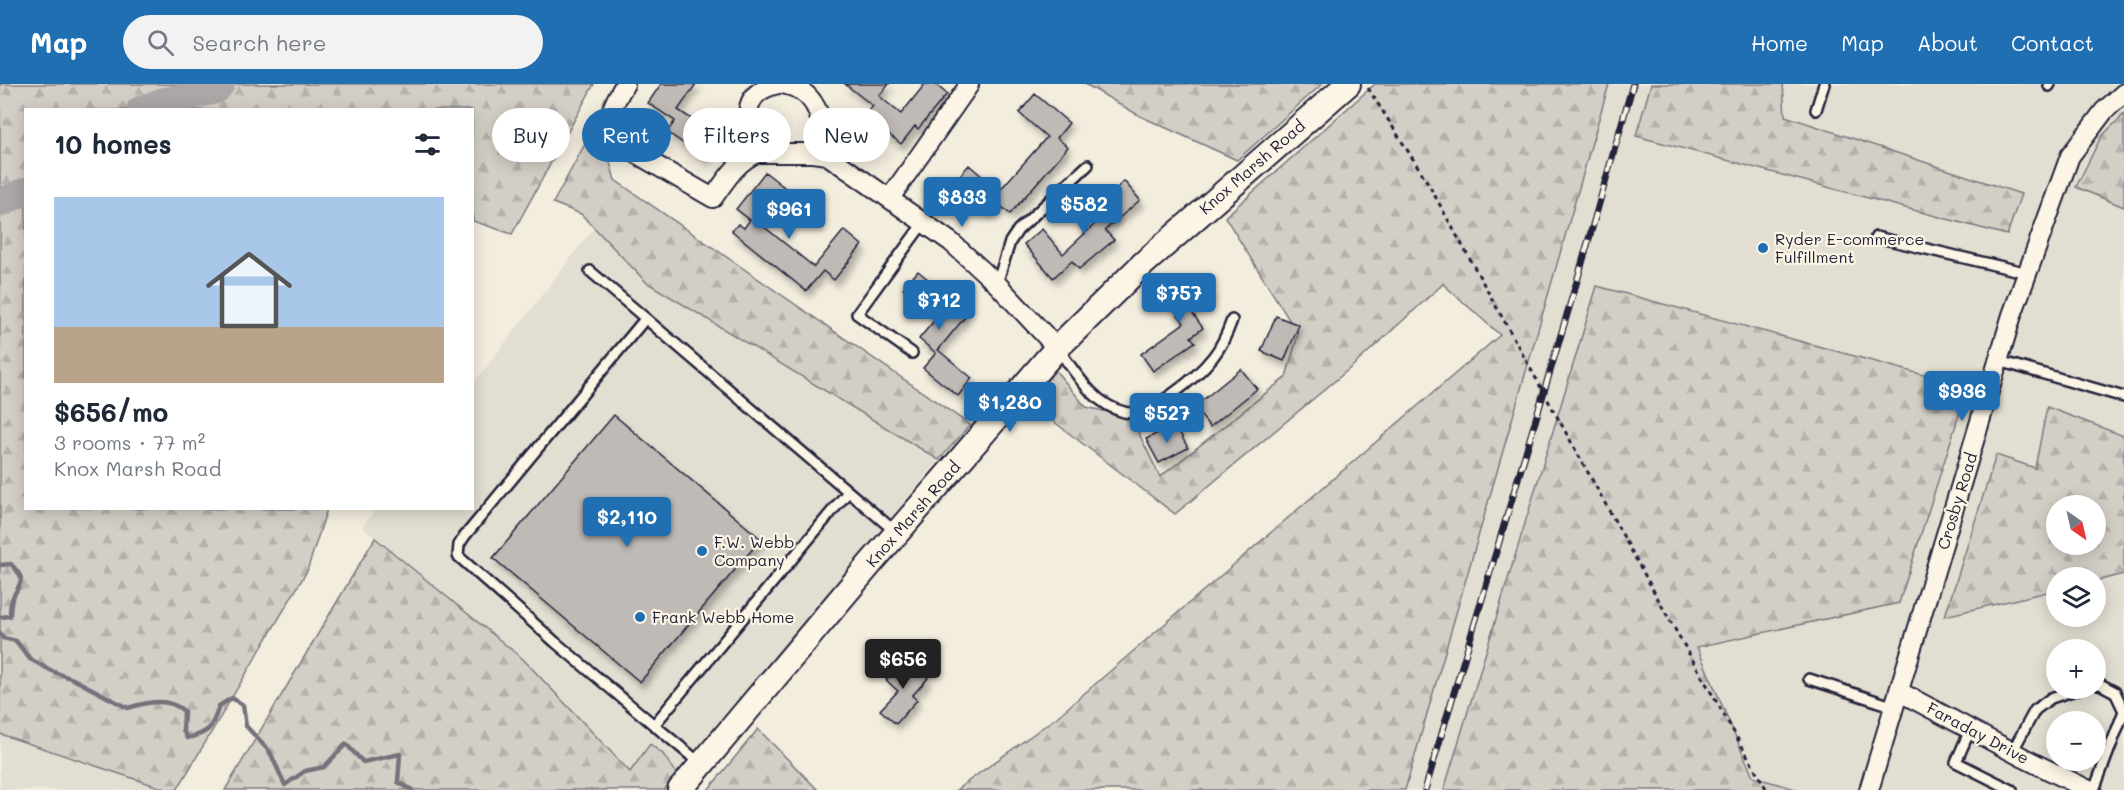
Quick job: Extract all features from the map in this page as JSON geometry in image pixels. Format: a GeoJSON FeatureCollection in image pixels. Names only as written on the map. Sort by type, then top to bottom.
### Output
{"type":"FeatureCollection","features":[{"type":"Feature","properties":{"kind":"main road","name":"Knox Marsh Road"},"geometry":{"type":"LineString","coordinates":[[680,790],[1057,348],[1144,263],[1348,84]]}},
{"type":"Feature","properties":{"kind":"street"},"geometry":{"type":"LineString","coordinates":[[625,84],[610,116],[610,128],[614,138],[623,146],[713,198],[742,162]]}},
{"type":"Feature","properties":{"kind":"street"},"geometry":{"type":"LineString","coordinates":[[749,108],[758,92],[769,86],[781,84],[804,90],[812,99],[815,108]]}},
{"type":"Feature","properties":{"kind":"street"},"geometry":{"type":"LineString","coordinates":[[890,198],[969,85],[967,84]]}},
{"type":"Feature","properties":{"kind":"street","name":"Crosby Road"},"geometry":{"type":"LineString","coordinates":[[1869,790],[1999,362],[2070,156],[2104,111],[2124,93]]}},
{"type":"Feature","properties":{"kind":"street"},"geometry":{"type":"LineString","coordinates":[[837,162],[951,242],[997,284],[1057,348]]}},
{"type":"Feature","properties":{"kind":"street","name":"Faraday Drive"},"geometry":{"type":"LineString","coordinates":[[1897,699],[1970,729],[2089,790]]}},
{"type":"Feature","properties":{"kind":"lane"},"geometry":{"type":"LineString","coordinates":[[1816,110],[1824,84]]}},
{"type":"Feature","properties":{"kind":"lane"},"geometry":{"type":"LineString","coordinates":[[997,284],[1010,242],[1018,231],[1088,165]]}},
{"type":"Feature","properties":{"kind":"lane"},"geometry":{"type":"LineString","coordinates":[[912,353],[857,314],[924,222]]}},
{"type":"Feature","properties":{"kind":"lane"},"geometry":{"type":"LineString","coordinates":[[1876,237],[2028,273]]}},
{"type":"Feature","properties":{"kind":"lane"},"geometry":{"type":"LineString","coordinates":[[590,271],[897,533]]}},
{"type":"Feature","properties":{"kind":"lane"},"geometry":{"type":"LineString","coordinates":[[645,319],[465,537],[459,545],[458,556],[555,642],[701,765]]}},
{"type":"Feature","properties":{"kind":"lane"},"geometry":{"type":"LineString","coordinates":[[1057,348],[1081,381],[1105,404],[1124,412],[1135,413],[1167,397],[1193,378],[1212,358],[1225,339],[1232,320]]}},
{"type":"Feature","properties":{"kind":"lane"},"geometry":{"type":"LineString","coordinates":[[1999,362],[2124,397]]}},
{"type":"Feature","properties":{"kind":"lane"},"geometry":{"type":"LineString","coordinates":[[654,725],[848,492]]}},
{"type":"Feature","properties":{"kind":"lane"},"geometry":{"type":"LineString","coordinates":[[1809,679],[1897,699]]}},
{"type":"Feature","properties":{"kind":"lane"},"geometry":{"type":"LineString","coordinates":[[2094,790],[2124,711],[2115,692],[2106,687]]}},
{"type":"Feature","properties":{"kind":"lane"},"geometry":{"type":"LineString","coordinates":[[2012,752],[2035,710],[2050,699]]}},
{"type":"Feature","properties":{"kind":"lane"},"geometry":{"type":"LineString","coordinates":[[1970,729],[1956,762],[2012,790]]}},
{"type":"Feature","properties":{"kind":"path"},"geometry":{"type":"LineString","coordinates":[[1365,84],[1425,178],[1668,617],[1767,790]]}},
{"type":"Feature","properties":{"kind":"shaded area"},"geometry":{"type":"Polygon","coordinates":[[[1609,84],[1651,84],[1637,136],[2007,235],[2021,194],[1784,116],[1783,84],[2124,84],[2124,114],[2101,137],[2076,187],[2124,207],[2124,436],[2047,407],[2035,468],[1945,615],[2046,592],[2046,627],[2106,627],[2106,578],[2124,574],[2124,790],[1799,790],[1753,777],[1697,647],[1899,603],[1597,287],[1444,790],[1405,790],[1609,84]]]}},
{"type":"Feature","properties":{"kind":"shaded area"},"geometry":{"type":"Polygon","coordinates":[[[594,228],[646,282],[939,460],[677,775],[663,754],[630,772],[523,659],[362,527],[375,510],[474,510],[474,383],[594,228]]]}},
{"type":"Feature","properties":{"kind":"shaded area"},"geometry":{"type":"Polygon","coordinates":[[[0,734],[168,790],[0,790],[0,734]]]}},
{"type":"Feature","properties":{"kind":"green space"},"geometry":{"type":"Polygon","coordinates":[[[0,84],[594,84],[570,128],[570,108],[492,108],[492,162],[551,162],[512,234],[474,221],[474,108],[24,108],[24,510],[327,510],[307,571],[177,790],[168,790],[0,734],[0,84]]]}},
{"type":"Feature","properties":{"kind":"green space"},"geometry":{"type":"Polygon","coordinates":[[[1085,84],[1322,84],[1237,160],[1140,116],[1085,84]]]}},
{"type":"Feature","properties":{"kind":"green space"},"geometry":{"type":"Polygon","coordinates":[[[1375,84],[1609,84],[1405,790],[956,790],[1057,717],[1500,335],[1443,284],[1354,365],[1175,514],[1028,402],[1055,370],[1086,407],[1131,417],[1160,477],[1286,377],[1298,334],[1225,217],[1375,84]]]}},
{"type":"Feature","properties":{"kind":"green space"},"geometry":{"type":"Polygon","coordinates":[[[1651,84],[1783,84],[1785,116],[2021,194],[2007,235],[1636,136],[1651,84]]]}},
{"type":"Feature","properties":{"kind":"green space"},"geometry":{"type":"Polygon","coordinates":[[[2124,114],[2124,207],[2076,187],[2101,137],[2124,114]]]}},
{"type":"Feature","properties":{"kind":"green space"},"geometry":{"type":"Polygon","coordinates":[[[582,150],[582,162],[610,162],[615,180],[970,425],[939,460],[646,282],[581,214],[553,203],[582,150]]]}},
{"type":"Feature","properties":{"kind":"green space"},"geometry":{"type":"Polygon","coordinates":[[[1597,286],[1968,387],[1899,603],[1697,647],[1753,777],[1799,790],[1444,790],[1597,286]]]}},
{"type":"Feature","properties":{"kind":"green space"},"geometry":{"type":"Polygon","coordinates":[[[2047,407],[2124,436],[2124,574],[2106,578],[2106,567],[2046,567],[2046,592],[1945,616],[1996,455],[2035,468],[2047,407]]]}},
{"type":"Feature","properties":{"kind":"green space"},"geometry":{"type":"Polygon","coordinates":[[[375,538],[523,659],[630,772],[650,744],[663,754],[677,775],[664,790],[225,790],[375,538]]]}},
{"type":"Feature","properties":{"kind":"green space"},"geometry":{"type":"Polygon","coordinates":[[[758,729],[818,790],[708,790],[758,729]]]}},
{"type":"Feature","properties":{"kind":"building"},"geometry":{"type":"Polygon","coordinates":[[[661,84],[696,84],[678,110],[683,113],[683,143],[671,135],[671,126],[675,121],[671,118],[671,108],[656,108],[648,103],[661,84]]]}},
{"type":"Feature","properties":{"kind":"building"},"geometry":{"type":"Polygon","coordinates":[[[845,84],[889,84],[879,96],[901,114],[925,84],[935,84],[947,94],[918,129],[915,126],[901,144],[890,135],[890,108],[871,108],[873,106],[845,84]]]}},
{"type":"Feature","properties":{"kind":"building"},"geometry":{"type":"Polygon","coordinates":[[[1035,94],[1069,123],[1057,138],[1068,147],[1010,214],[996,202],[988,212],[954,182],[969,165],[999,191],[1047,137],[1019,113],[1035,94]]]}},
{"type":"Feature","properties":{"kind":"building"},"geometry":{"type":"Polygon","coordinates":[[[765,172],[784,187],[757,221],[814,267],[844,230],[862,245],[834,280],[823,271],[806,291],[732,231],[738,224],[744,228],[750,220],[736,209],[765,172]]]}},
{"type":"Feature","properties":{"kind":"building"},"geometry":{"type":"Polygon","coordinates":[[[1124,181],[1140,200],[1105,230],[1114,240],[1079,269],[1072,261],[1053,278],[1024,244],[1042,229],[1063,254],[1097,222],[1090,214],[1124,181]]]}},
{"type":"Feature","properties":{"kind":"building"},"geometry":{"type":"Polygon","coordinates":[[[918,271],[953,300],[950,304],[966,316],[938,350],[972,378],[958,396],[923,368],[936,353],[919,339],[937,317],[903,289],[918,271]]]}},
{"type":"Feature","properties":{"kind":"building"},"geometry":{"type":"Polygon","coordinates":[[[1196,275],[1211,295],[1190,310],[1203,328],[1191,337],[1195,342],[1153,371],[1141,354],[1184,323],[1165,297],[1196,275]]]}},
{"type":"Feature","properties":{"kind":"building"},"geometry":{"type":"Polygon","coordinates":[[[1276,316],[1299,325],[1284,361],[1261,351],[1276,316]]]}},
{"type":"Feature","properties":{"kind":"building"},"geometry":{"type":"Polygon","coordinates":[[[1241,369],[1257,389],[1210,427],[1194,407],[1241,369]]]}},
{"type":"Feature","properties":{"kind":"building"},"geometry":{"type":"Polygon","coordinates":[[[614,415],[761,539],[640,682],[493,558],[614,415]]]}},
{"type":"Feature","properties":{"kind":"building"},"geometry":{"type":"Polygon","coordinates":[[[1175,424],[1188,448],[1159,463],[1146,439],[1175,424]]]}},
{"type":"Feature","properties":{"kind":"building"},"geometry":{"type":"Polygon","coordinates":[[[906,659],[928,678],[912,696],[917,700],[896,724],[880,710],[898,691],[886,680],[906,659]]]}},
{"type":"Feature","properties":{"kind":"waterway"},"geometry":{"type":"LineString","coordinates":[[145,108],[161,102],[216,90],[221,84]]}},
{"type":"Feature","properties":{"kind":"waterway"},"geometry":{"type":"LineString","coordinates":[[0,203],[24,192]]}},
{"type":"Feature","properties":{"kind":"waterway"},"geometry":{"type":"LineString","coordinates":[[0,565],[11,564],[21,577],[11,602],[10,616],[0,617]]}},
{"type":"Feature","properties":{"kind":"waterway"},"geometry":{"type":"LineString","coordinates":[[0,633],[3,638],[16,641],[30,659],[128,708],[157,702],[178,707],[184,711],[183,730],[187,738],[201,734],[209,728],[219,706],[232,698],[243,705],[246,726],[270,752],[285,785],[305,771],[324,767],[346,744],[363,762],[400,754],[398,782],[412,790]]}},
{"type":"Feature","properties":{"kind":"railway"},"geometry":{"type":"LineString","coordinates":[[1425,790],[1577,281],[1633,84]]}},
{"type":"Feature","properties":{"kind":"place","name":"Ryder E-commerce Fulfillment"},"geometry":{"type":"Point","coordinates":[1763,248]}},
{"type":"Feature","properties":{"kind":"place","name":"F.W. Webb Company"},"geometry":{"type":"Point","coordinates":[702,551]}},
{"type":"Feature","properties":{"kind":"place","name":"Frank Webb Home"},"geometry":{"type":"Point","coordinates":[640,617]}}]}
